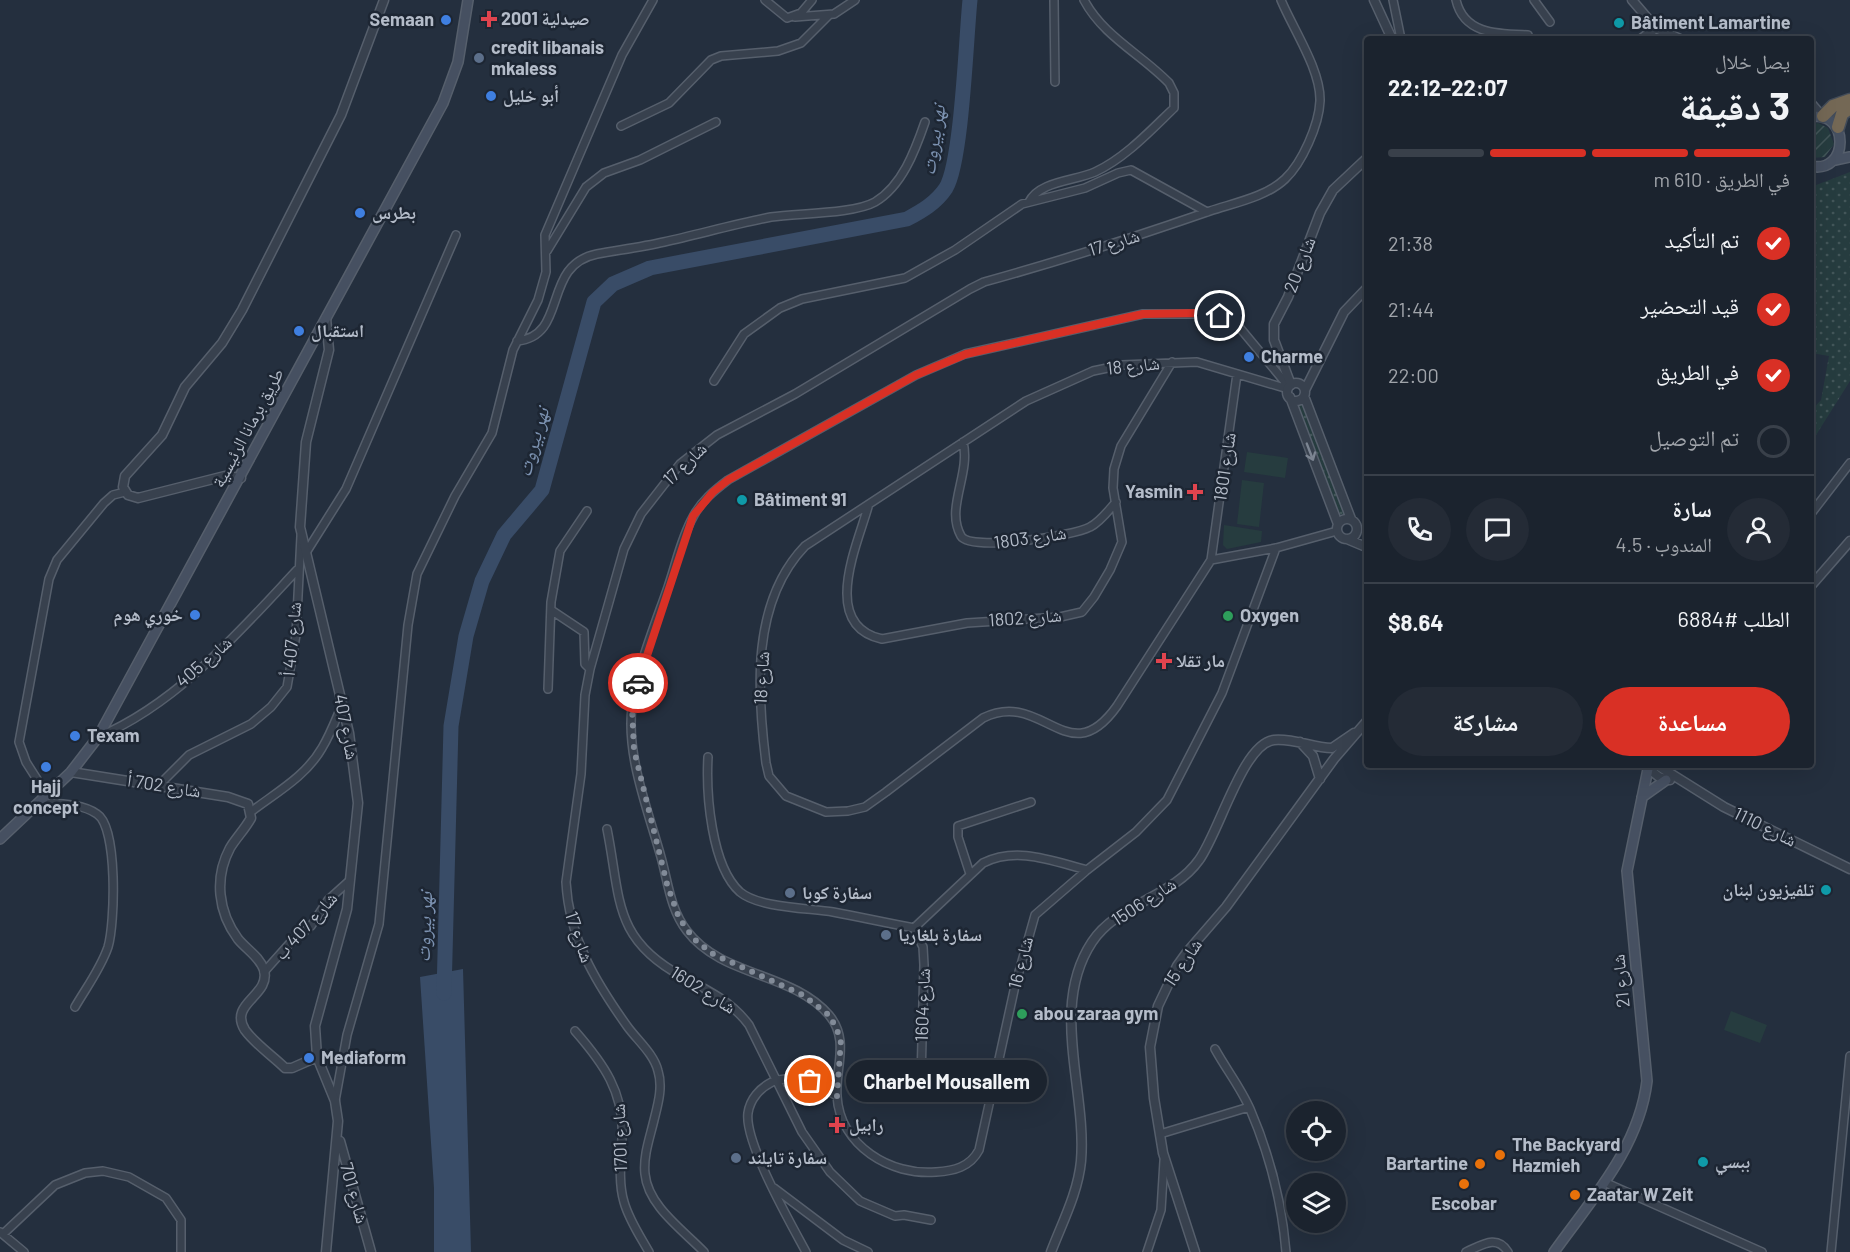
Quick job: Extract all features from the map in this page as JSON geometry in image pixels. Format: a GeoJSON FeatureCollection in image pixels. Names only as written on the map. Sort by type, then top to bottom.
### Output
{"type":"FeatureCollection","features":[{"type":"Feature","properties":{"kind":"highway"},"geometry":{"type":"LineString","coordinates":[[1818,116],[1833,106],[1850,100]]}},
{"type":"Feature","properties":{"kind":"highway"},"geometry":{"type":"LineString","coordinates":[[1844,136],[1842,114],[1850,108]]}},
{"type":"Feature","properties":{"kind":"main road","name":"طريق برمانا الرئيسية"},"geometry":{"type":"LineString","coordinates":[[0,839],[71,772],[98,737],[241,478],[442,103],[458,62],[468,0]]}},
{"type":"Feature","properties":{"kind":"main road"},"geometry":{"type":"LineString","coordinates":[[1818,116],[1844,136],[1841,150],[1835,160]]}},
{"type":"Feature","properties":{"kind":"main road"},"geometry":{"type":"LineString","coordinates":[[1814,168],[1850,157]]}},
{"type":"Feature","properties":{"kind":"main road","name":"شارع 21"},"geometry":{"type":"LineString","coordinates":[[1554,1252],[1604,1182],[1637,1125],[1647,1081],[1627,871],[1649,768]]}},
{"type":"Feature","properties":{"kind":"main road"},"geometry":{"type":"LineString","coordinates":[[1642,797],[1666,780]]}},
{"type":"Feature","properties":{"kind":"street"},"geometry":{"type":"LineString","coordinates":[[124,492],[125,476],[162,435],[186,387],[222,343],[282,234],[341,115],[384,0]]}},
{"type":"Feature","properties":{"kind":"street"},"geometry":{"type":"LineString","coordinates":[[335,1101],[348,1035],[379,924],[408,625],[417,574],[455,496],[492,433],[503,383],[518,341],[538,300],[547,268],[545,235],[622,55],[653,0]]}},
{"type":"Feature","properties":{"kind":"street"},"geometry":{"type":"LineString","coordinates":[[765,0],[782,16],[795,17],[837,13],[855,0]]}},
{"type":"Feature","properties":{"kind":"street"},"geometry":{"type":"LineString","coordinates":[[795,17],[812,0]]}},
{"type":"Feature","properties":{"kind":"street"},"geometry":{"type":"LineString","coordinates":[[1054,0],[1055,82]]}},
{"type":"Feature","properties":{"kind":"street"},"geometry":{"type":"LineString","coordinates":[[1029,202],[1035,194],[1094,173],[1110,164],[1173,108],[1174,93],[1169,82],[1106,30],[1094,18],[1084,0]]}},
{"type":"Feature","properties":{"kind":"street","name":"شارع 17"},"geometry":{"type":"LineString","coordinates":[[704,1252],[660,1206],[650,1191],[645,1173],[660,1090],[658,1069],[587,965],[569,914],[566,882],[581,774],[584,704],[590,669],[629,533],[674,471],[704,444],[795,394],[878,342],[984,282],[1250,198],[1283,180],[1300,156],[1315,123],[1320,102],[1313,68],[1281,0]]}},
{"type":"Feature","properties":{"kind":"street"},"geometry":{"type":"LineString","coordinates":[[1374,0],[1391,36]]}},
{"type":"Feature","properties":{"kind":"street"},"geometry":{"type":"LineString","coordinates":[[1393,0],[1400,36]]}},
{"type":"Feature","properties":{"kind":"street"},"geometry":{"type":"LineString","coordinates":[[1456,0],[1465,20],[1475,27],[1497,34],[1528,35]]}},
{"type":"Feature","properties":{"kind":"street"},"geometry":{"type":"LineString","coordinates":[[1534,0],[1550,22]]}},
{"type":"Feature","properties":{"kind":"street"},"geometry":{"type":"LineString","coordinates":[[1632,0],[1656,28],[1673,36]]}},
{"type":"Feature","properties":{"kind":"street"},"geometry":{"type":"LineString","coordinates":[[621,126],[669,103],[711,60],[721,56],[778,51],[801,43],[829,15]]}},
{"type":"Feature","properties":{"kind":"street"},"geometry":{"type":"LineString","coordinates":[[1645,36],[1656,28]]}},
{"type":"Feature","properties":{"kind":"street"},"geometry":{"type":"LineString","coordinates":[[547,251],[586,187],[604,173],[640,160],[716,122]]}},
{"type":"Feature","properties":{"kind":"street"},"geometry":{"type":"LineString","coordinates":[[518,341],[535,338],[542,331],[549,320],[557,288],[568,270],[593,254],[664,242],[773,217],[874,203],[904,171],[925,122]]}},
{"type":"Feature","properties":{"kind":"street","name":"شارع 20"},"geometry":{"type":"LineString","coordinates":[[1337,528],[1289,389],[1274,340],[1274,324],[1288,297],[1325,204],[1333,190],[1364,161]]}},
{"type":"Feature","properties":{"kind":"street"},"geometry":{"type":"LineString","coordinates":[[714,381],[744,334],[771,312],[802,299],[905,278],[1029,202],[1085,189],[1118,173],[1131,170],[1207,212]]}},
{"type":"Feature","properties":{"kind":"street"},"geometry":{"type":"LineString","coordinates":[[307,551],[346,489],[456,236]]}},
{"type":"Feature","properties":{"kind":"street"},"geometry":{"type":"LineString","coordinates":[[806,1252],[773,1187],[749,1128],[748,1111],[761,1088],[778,1080],[810,1081],[837,1096],[841,1039],[835,1023],[812,1001],[759,975],[725,962],[700,945],[686,930],[671,901],[634,750],[632,708],[652,638],[693,516],[713,492],[728,480],[916,375],[957,357],[1007,343],[1143,314],[1211,314],[1227,319],[1240,328],[1297,400],[1304,393],[1344,312],[1364,291]]}},
{"type":"Feature","properties":{"kind":"street","name":"شارع 407"},"geometry":{"type":"LineString","coordinates":[[326,318],[327,361],[304,455],[301,535],[307,551],[349,734],[358,803],[345,916],[315,1026],[317,1057],[335,1101],[338,1135]]}},
{"type":"Feature","properties":{"kind":"street","name":"شارع 1802"},"geometry":{"type":"LineString","coordinates":[[868,507],[845,591],[852,619],[872,636],[882,639],[967,623],[1060,617],[1082,612],[1094,597],[1122,542],[1113,478],[1121,446],[1172,362]]}},
{"type":"Feature","properties":{"kind":"street","name":"شارع 18"},"geometry":{"type":"LineString","coordinates":[[1211,560],[1117,706],[1100,726],[1084,734],[1071,733],[1022,712],[1000,710],[983,718],[865,807],[826,812],[786,796],[769,776],[760,720],[759,680],[767,612],[783,571],[794,557],[823,533],[868,507],[1038,394],[1075,377],[1122,365],[1197,362],[1289,389]]}},
{"type":"Feature","properties":{"kind":"street","name":"شارع 1801"},"geometry":{"type":"LineString","coordinates":[[1211,560],[1237,374]]}},
{"type":"Feature","properties":{"kind":"street"},"geometry":{"type":"LineString","coordinates":[[1289,389],[1300,384],[1351,519],[1364,534]]}},
{"type":"Feature","properties":{"kind":"street","name":"شارع 1803"},"geometry":{"type":"LineString","coordinates":[[963,442],[965,469],[956,510],[960,535],[965,541],[1002,543],[1083,530],[1099,521],[1116,502]]}},
{"type":"Feature","properties":{"kind":"street"},"geometry":{"type":"LineString","coordinates":[[1814,510],[1850,463]]}},
{"type":"Feature","properties":{"kind":"street"},"geometry":{"type":"LineString","coordinates":[[47,795],[26,762],[19,742],[49,579],[57,560],[104,502],[113,495],[124,492],[138,498],[225,476],[241,478]]}},
{"type":"Feature","properties":{"kind":"street"},"geometry":{"type":"LineString","coordinates":[[549,689],[551,610],[560,551],[587,511]]}},
{"type":"Feature","properties":{"kind":"street"},"geometry":{"type":"LineString","coordinates":[[1211,560],[1276,548],[1337,528],[1342,520],[1351,519]]}},
{"type":"Feature","properties":{"kind":"street"},"geometry":{"type":"LineString","coordinates":[[1337,528],[1341,537],[1364,546]]}},
{"type":"Feature","properties":{"kind":"street"},"geometry":{"type":"LineString","coordinates":[[1347,539],[1356,535],[1358,528]]}},
{"type":"Feature","properties":{"kind":"street","name":"شارع 407 أ"},"geometry":{"type":"LineString","coordinates":[[159,785],[189,755],[251,723],[271,707],[287,687],[296,634],[297,570],[301,535]]}},
{"type":"Feature","properties":{"kind":"street"},"geometry":{"type":"LineString","coordinates":[[1814,582],[1850,541]]}},
{"type":"Feature","properties":{"kind":"street","name":"شارع 16"},"geometry":{"type":"LineString","coordinates":[[837,1096],[846,1127],[862,1147],[881,1162],[906,1171],[924,1173],[954,1170],[975,1158],[982,1140],[1032,921],[1041,908],[1137,832],[1161,808],[1177,784],[1222,693],[1276,548]]}},
{"type":"Feature","properties":{"kind":"street","name":"شارع 405"},"geometry":{"type":"LineString","coordinates":[[98,737],[132,721],[194,672],[244,626],[297,570]]}},
{"type":"Feature","properties":{"kind":"street"},"geometry":{"type":"LineString","coordinates":[[551,610],[584,632],[585,664],[590,669]]}},
{"type":"Feature","properties":{"kind":"street"},"geometry":{"type":"LineString","coordinates":[[317,1057],[292,1068],[285,1068],[244,1027],[242,1009],[260,989],[264,972],[261,964],[232,930],[221,896],[223,865],[231,846],[251,818],[252,811],[285,788],[308,766],[323,747],[342,705]]}},
{"type":"Feature","properties":{"kind":"street","name":"شارع 15"},"geometry":{"type":"LineString","coordinates":[[1195,1252],[1163,1153],[1151,1076],[1150,1047],[1161,998],[1187,952],[1226,907],[1320,779],[1364,724]]}},
{"type":"Feature","properties":{"kind":"street","name":"شارع 1506"},"geometry":{"type":"LineString","coordinates":[[1051,1252],[1078,1182],[1081,1162],[1082,1120],[1070,1016],[1076,978],[1091,943],[1113,921],[1183,877],[1199,861],[1216,832],[1242,769],[1254,751],[1263,743],[1275,740],[1332,748],[1354,734]]}},
{"type":"Feature","properties":{"kind":"street"},"geometry":{"type":"LineString","coordinates":[[1300,742],[1313,756],[1320,779]]}},
{"type":"Feature","properties":{"kind":"street"},"geometry":{"type":"LineString","coordinates":[[708,757],[706,792],[724,866],[739,891],[754,899],[914,928],[970,874],[983,863],[996,857],[1019,853],[1087,870]]}},
{"type":"Feature","properties":{"kind":"street"},"geometry":{"type":"LineString","coordinates":[[1652,768],[1666,780],[1682,783]]}},
{"type":"Feature","properties":{"kind":"street"},"geometry":{"type":"LineString","coordinates":[[1654,768],[1682,783]]}},
{"type":"Feature","properties":{"kind":"street","name":"شارع 702 أ"},"geometry":{"type":"LineString","coordinates":[[71,772],[242,800],[252,811]]}},
{"type":"Feature","properties":{"kind":"street","name":"شارع 1110"},"geometry":{"type":"LineString","coordinates":[[1682,783],[1724,807],[1850,868]]}},
{"type":"Feature","properties":{"kind":"street"},"geometry":{"type":"LineString","coordinates":[[970,874],[958,837],[958,825],[1031,802]]}},
{"type":"Feature","properties":{"kind":"street"},"geometry":{"type":"LineString","coordinates":[[39,803],[92,811],[104,820],[110,833],[112,877],[110,939],[102,959],[75,1007]]}},
{"type":"Feature","properties":{"kind":"street","name":"شارع 1602"},"geometry":{"type":"LineString","coordinates":[[607,829],[615,888],[621,912],[630,931],[646,952],[665,967],[737,1009],[749,1025],[812,1150],[860,1201],[895,1216],[931,1220]]}},
{"type":"Feature","properties":{"kind":"street","name":"شارع 407 ب"},"geometry":{"type":"LineString","coordinates":[[264,972],[289,944],[311,926],[328,900],[348,882]]}},
{"type":"Feature","properties":{"kind":"street","name":"شارع 1604"},"geometry":{"type":"LineString","coordinates":[[914,928],[922,947],[924,965],[921,1079],[926,1090],[940,1094]]}},
{"type":"Feature","properties":{"kind":"street","name":"شارع 1701"},"geometry":{"type":"LineString","coordinates":[[575,1031],[606,1070],[618,1092],[622,1117],[621,1186],[624,1204],[649,1252]]}},
{"type":"Feature","properties":{"kind":"street"},"geometry":{"type":"LineString","coordinates":[[1215,1049],[1249,1107],[1268,1160],[1282,1220],[1286,1252]]}},
{"type":"Feature","properties":{"kind":"street"},"geometry":{"type":"LineString","coordinates":[[1831,1252],[1850,1056]]}},
{"type":"Feature","properties":{"kind":"street"},"geometry":{"type":"LineString","coordinates":[[1160,1134],[1249,1107]]}},
{"type":"Feature","properties":{"kind":"street"},"geometry":{"type":"LineString","coordinates":[[326,1252],[338,1135]]}},
{"type":"Feature","properties":{"kind":"street","name":"شارع 701"},"geometry":{"type":"LineString","coordinates":[[338,1135],[371,1252]]}},
{"type":"Feature","properties":{"kind":"street"},"geometry":{"type":"LineString","coordinates":[[1147,1252],[1161,1210],[1163,1153]]}},
{"type":"Feature","properties":{"kind":"street"},"geometry":{"type":"LineString","coordinates":[[24,1252],[1,1233],[55,1185],[85,1173],[103,1171],[136,1180],[171,1203],[181,1220],[181,1252]]}},
{"type":"Feature","properties":{"kind":"street"},"geometry":{"type":"LineString","coordinates":[[1604,1182],[1762,1252]]}},
{"type":"Feature","properties":{"kind":"street"},"geometry":{"type":"LineString","coordinates":[[773,1187],[843,1240],[868,1252]]}},
{"type":"Feature","properties":{"kind":"street"},"geometry":{"type":"LineString","coordinates":[[1466,1252],[1495,1241],[1500,1242],[1508,1252]]}},
{"type":"Feature","properties":{"kind":"green space"},"geometry":{"type":"Polygon","coordinates":[[[1818,123],[1828,128],[1834,144],[1825,157],[1814,158],[1814,124],[1818,123]]]}},
{"type":"Feature","properties":{"kind":"green space"},"geometry":{"type":"Polygon","coordinates":[[[1850,172],[1850,381],[1814,438],[1814,408],[1821,400],[1829,356],[1814,354],[1814,186],[1850,172]]]}},
{"type":"Feature","properties":{"kind":"green space"},"geometry":{"type":"Polygon","coordinates":[[[1302,404],[1344,514],[1339,515],[1297,407],[1302,404]]]}},
{"type":"Feature","properties":{"kind":"green space"},"geometry":{"type":"Polygon","coordinates":[[[1247,452],[1288,458],[1285,478],[1244,472],[1247,452]]]}},
{"type":"Feature","properties":{"kind":"green space"},"geometry":{"type":"Polygon","coordinates":[[[1242,480],[1264,483],[1259,527],[1237,524],[1242,480]]]}},
{"type":"Feature","properties":{"kind":"green space"},"geometry":{"type":"Polygon","coordinates":[[[1224,525],[1262,531],[1261,542],[1227,549],[1223,545],[1224,525]]]}},
{"type":"Feature","properties":{"kind":"green space"},"geometry":{"type":"Polygon","coordinates":[[[1731,1011],[1767,1025],[1760,1043],[1724,1030],[1731,1011]]]}},
{"type":"Feature","properties":{"kind":"water"},"geometry":{"type":"Polygon","coordinates":[[[463,969],[471,1252],[434,1252],[434,1188],[420,977],[463,969]]]}},
{"type":"Feature","properties":{"kind":"waterway","name":"نهر بيروت"},"geometry":{"type":"LineString","coordinates":[[444,993],[451,726],[466,636],[482,581],[504,535],[542,490],[594,302],[613,284],[650,268],[907,219],[933,202],[946,188],[956,153],[970,0]]}},
{"type":"Feature","properties":{"kind":"way so far"},"geometry":{"type":"LineString","coordinates":[[638,683],[632,708],[634,750],[671,901],[686,930],[700,945],[725,962],[803,995],[830,1016],[841,1039],[837,1096],[810,1081]]}},
{"type":"Feature","properties":{"kind":"place","name":"صيدلية 2001"},"geometry":{"type":"Point","coordinates":[489,19]}},
{"type":"Feature","properties":{"kind":"place","name":"Semaan"},"geometry":{"type":"Point","coordinates":[446,20]}},
{"type":"Feature","properties":{"kind":"place","name":"Bâtiment Lamartine"},"geometry":{"type":"Point","coordinates":[1619,23]}},
{"type":"Feature","properties":{"kind":"place","name":"credit libanais mkaless"},"geometry":{"type":"Point","coordinates":[479,58]}},
{"type":"Feature","properties":{"kind":"place","name":"أبو خليل"},"geometry":{"type":"Point","coordinates":[491,96]}},
{"type":"Feature","properties":{"kind":"place","name":"بطرس"},"geometry":{"type":"Point","coordinates":[360,213]}},
{"type":"Feature","properties":{"kind":"place","name":"استقبال"},"geometry":{"type":"Point","coordinates":[299,331]}},
{"type":"Feature","properties":{"kind":"place","name":"Charme"},"geometry":{"type":"Point","coordinates":[1249,357]}},
{"type":"Feature","properties":{"kind":"place","name":"Yasmin"},"geometry":{"type":"Point","coordinates":[1195,492]}},
{"type":"Feature","properties":{"kind":"place","name":"Bâtiment 91"},"geometry":{"type":"Point","coordinates":[742,500]}},
{"type":"Feature","properties":{"kind":"place","name":"خوري هوم"},"geometry":{"type":"Point","coordinates":[195,615]}},
{"type":"Feature","properties":{"kind":"place","name":"Oxygen"},"geometry":{"type":"Point","coordinates":[1228,616]}},
{"type":"Feature","properties":{"kind":"place","name":"مار تقلا"},"geometry":{"type":"Point","coordinates":[1164,661]}},
{"type":"Feature","properties":{"kind":"place","name":"Texam"},"geometry":{"type":"Point","coordinates":[75,736]}},
{"type":"Feature","properties":{"kind":"place","name":"Hajj concept"},"geometry":{"type":"Point","coordinates":[46,767]}},
{"type":"Feature","properties":{"kind":"place","name":"تلفيزيون لبنان"},"geometry":{"type":"Point","coordinates":[1826,890]}},
{"type":"Feature","properties":{"kind":"place","name":"سفارة كوبا"},"geometry":{"type":"Point","coordinates":[790,893]}},
{"type":"Feature","properties":{"kind":"place","name":"سفارة بلغاريا"},"geometry":{"type":"Point","coordinates":[886,935]}},
{"type":"Feature","properties":{"kind":"place","name":"abou zaraa gym"},"geometry":{"type":"Point","coordinates":[1022,1014]}},
{"type":"Feature","properties":{"kind":"place","name":"Mediaform"},"geometry":{"type":"Point","coordinates":[309,1058]}},
{"type":"Feature","properties":{"kind":"place","name":"Charbel Mousallem"},"geometry":{"type":"Point","coordinates":[810,1081]}},
{"type":"Feature","properties":{"kind":"place","name":"رابيل"},"geometry":{"type":"Point","coordinates":[837,1125]}},
{"type":"Feature","properties":{"kind":"place","name":"The Backyard Hazmieh"},"geometry":{"type":"Point","coordinates":[1500,1155]}},
{"type":"Feature","properties":{"kind":"place","name":"سفارة تايلند"},"geometry":{"type":"Point","coordinates":[736,1158]}},
{"type":"Feature","properties":{"kind":"place","name":"ببسي"},"geometry":{"type":"Point","coordinates":[1703,1162]}},
{"type":"Feature","properties":{"kind":"place","name":"Bartartine"},"geometry":{"type":"Point","coordinates":[1480,1164]}},
{"type":"Feature","properties":{"kind":"place","name":"Escobar"},"geometry":{"type":"Point","coordinates":[1464,1184]}},
{"type":"Feature","properties":{"kind":"place","name":"Zaatar W Zeit"},"geometry":{"type":"Point","coordinates":[1575,1195]}},
{"type":"Feature","properties":{"kind":"route"},"geometry":{"type":"LineString","coordinates":[[638,683],[693,516],[713,492],[728,480],[916,375],[966,354],[1143,314],[1201,313],[1220,316]]}}]}
